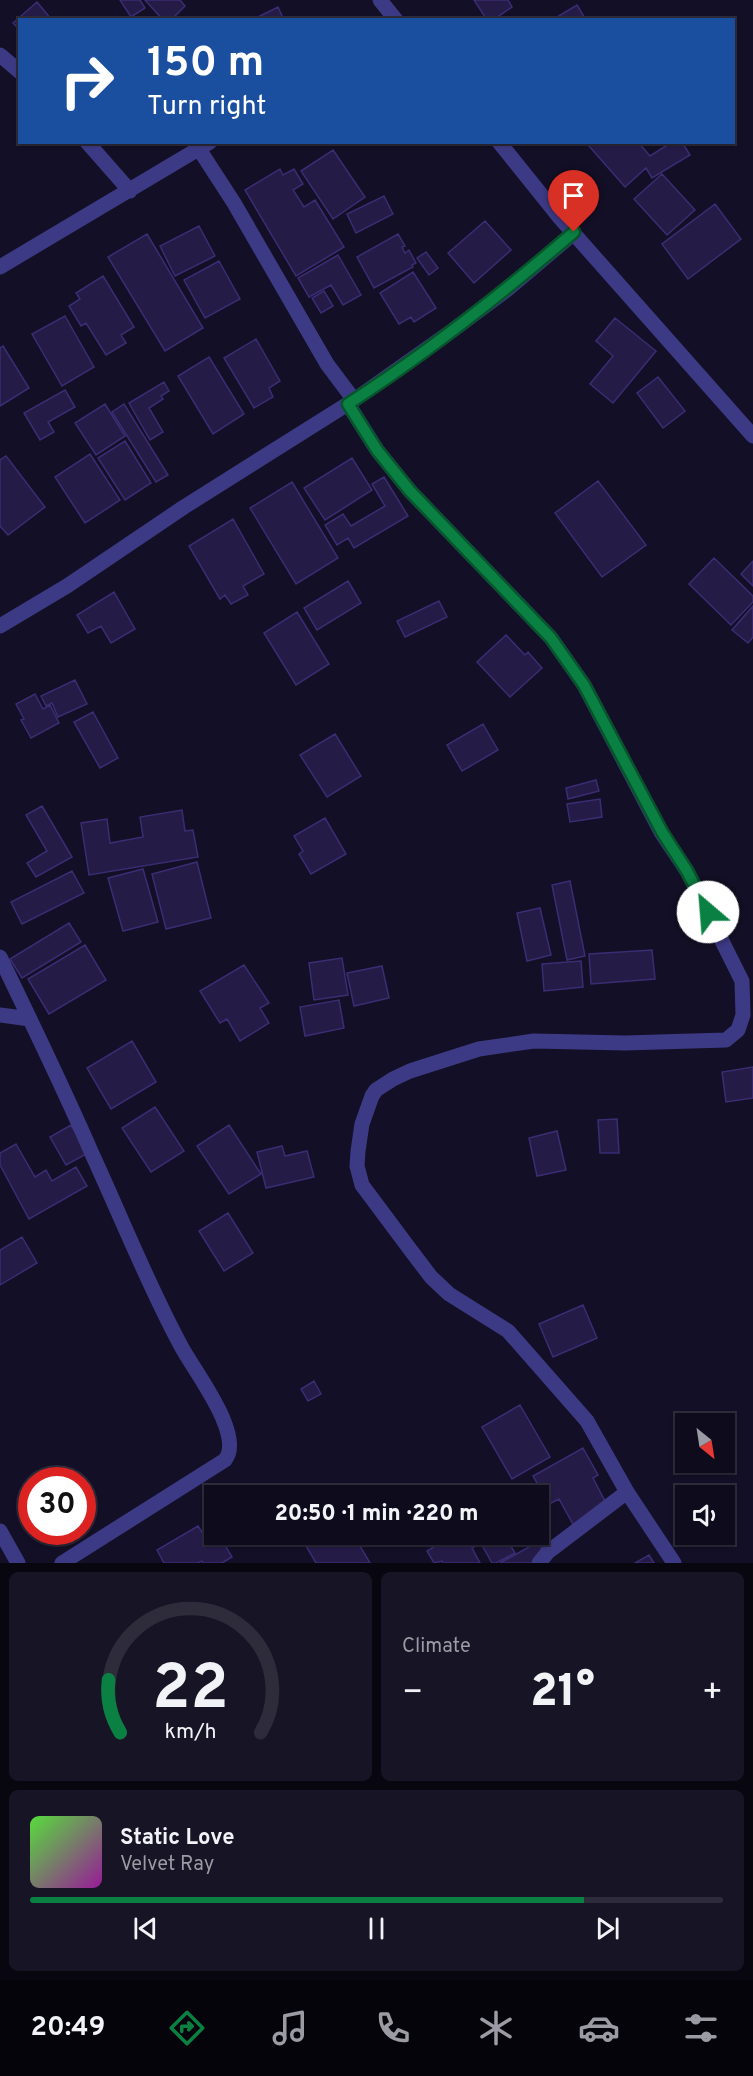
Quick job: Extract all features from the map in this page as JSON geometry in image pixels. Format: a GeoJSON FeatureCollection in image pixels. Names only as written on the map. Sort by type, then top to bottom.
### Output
{"type":"FeatureCollection","features":[{"type":"Feature","properties":{"kind":"street"},"geometry":{"type":"LineString","coordinates":[[380,0],[394,18]]}},
{"type":"Feature","properties":{"kind":"street"},"geometry":{"type":"LineString","coordinates":[[0,55],[18,70]]}},
{"type":"Feature","properties":{"kind":"street"},"geometry":{"type":"LineString","coordinates":[[89,144],[130,191]]}},
{"type":"Feature","properties":{"kind":"street"},"geometry":{"type":"LineString","coordinates":[[502,144],[574,232],[753,436]]}},
{"type":"Feature","properties":{"kind":"street"},"geometry":{"type":"LineString","coordinates":[[0,267],[204,146],[234,203],[377,450],[410,491],[551,638],[584,685],[662,832],[687,871],[742,981],[743,1015],[738,1030],[726,1040],[534,1041],[479,1049],[393,1079],[372,1096],[362,1124],[357,1166],[362,1185],[431,1277],[449,1294],[508,1332],[587,1421],[627,1491],[674,1563]]}},
{"type":"Feature","properties":{"kind":"street"},"geometry":{"type":"LineString","coordinates":[[0,626],[67,586],[184,507],[351,402],[509,288],[574,232]]}},
{"type":"Feature","properties":{"kind":"street"},"geometry":{"type":"LineString","coordinates":[[0,957],[61,1083],[153,1290],[181,1347],[222,1416],[230,1438],[230,1453],[225,1460],[62,1563]]}},
{"type":"Feature","properties":{"kind":"street"},"geometry":{"type":"LineString","coordinates":[[0,1015],[30,1019]]}},
{"type":"Feature","properties":{"kind":"street"},"geometry":{"type":"LineString","coordinates":[[538,1563],[548,1552],[627,1491]]}},
{"type":"Feature","properties":{"kind":"street"},"geometry":{"type":"LineString","coordinates":[[0,1531],[18,1563]]}},
{"type":"Feature","properties":{"kind":"building"},"geometry":{"type":"Polygon","coordinates":[[[120,0],[140,0],[145,8],[131,17],[120,0]]]}},
{"type":"Feature","properties":{"kind":"building"},"geometry":{"type":"Polygon","coordinates":[[[145,0],[180,0],[185,6],[173,18],[161,18],[145,0]]]}},
{"type":"Feature","properties":{"kind":"building"},"geometry":{"type":"Polygon","coordinates":[[[474,0],[508,0],[512,7],[496,18],[486,18],[474,0]]]}},
{"type":"Feature","properties":{"kind":"building"},"geometry":{"type":"Polygon","coordinates":[[[37,2],[50,18],[19,18],[37,2]]]}},
{"type":"Feature","properties":{"kind":"building"},"geometry":{"type":"Polygon","coordinates":[[[577,5],[585,18],[555,18],[577,5]]]}},
{"type":"Feature","properties":{"kind":"building"},"geometry":{"type":"Polygon","coordinates":[[[278,7],[283,18],[258,18],[278,7]]]}},
{"type":"Feature","properties":{"kind":"building"},"geometry":{"type":"Polygon","coordinates":[[[18,19],[18,28],[13,23],[18,19]]]}},
{"type":"Feature","properties":{"kind":"building"},"geometry":{"type":"Polygon","coordinates":[[[591,144],[640,144],[650,156],[669,144],[683,144],[690,155],[652,178],[646,168],[625,187],[589,146],[591,144]]]}},
{"type":"Feature","properties":{"kind":"building"},"geometry":{"type":"Polygon","coordinates":[[[333,150],[365,197],[333,219],[301,171],[333,150]]]}},
{"type":"Feature","properties":{"kind":"building"},"geometry":{"type":"Polygon","coordinates":[[[280,169],[283,175],[294,169],[303,184],[293,190],[304,207],[315,200],[344,247],[296,276],[245,190],[280,169]]]}},
{"type":"Feature","properties":{"kind":"building"},"geometry":{"type":"Polygon","coordinates":[[[662,174],[695,210],[667,235],[634,199],[662,174]]]}},
{"type":"Feature","properties":{"kind":"building"},"geometry":{"type":"Polygon","coordinates":[[[384,196],[393,214],[356,233],[347,214],[384,196]]]}},
{"type":"Feature","properties":{"kind":"building"},"geometry":{"type":"Polygon","coordinates":[[[715,204],[741,239],[688,279],[662,244],[715,204]]]}},
{"type":"Feature","properties":{"kind":"building"},"geometry":{"type":"Polygon","coordinates":[[[485,221],[511,250],[474,283],[448,253],[485,221]]]}},
{"type":"Feature","properties":{"kind":"building"},"geometry":{"type":"Polygon","coordinates":[[[199,226],[215,256],[175,276],[160,246],[199,226]]]}},
{"type":"Feature","properties":{"kind":"building"},"geometry":{"type":"Polygon","coordinates":[[[147,234],[203,328],[165,351],[108,257],[147,234]]]}},
{"type":"Feature","properties":{"kind":"building"},"geometry":{"type":"Polygon","coordinates":[[[398,234],[405,246],[402,247],[405,253],[409,250],[416,263],[412,265],[413,267],[374,288],[357,257],[398,234]]]}},
{"type":"Feature","properties":{"kind":"building"},"geometry":{"type":"Polygon","coordinates":[[[426,252],[438,268],[429,275],[417,258],[426,252]]]}},
{"type":"Feature","properties":{"kind":"building"},"geometry":{"type":"Polygon","coordinates":[[[338,255],[361,295],[343,305],[331,285],[309,297],[298,278],[338,255]]]}},
{"type":"Feature","properties":{"kind":"building"},"geometry":{"type":"Polygon","coordinates":[[[219,261],[240,299],[205,318],[184,280],[219,261]]]}},
{"type":"Feature","properties":{"kind":"building"},"geometry":{"type":"Polygon","coordinates":[[[413,272],[436,308],[414,322],[411,317],[399,324],[380,293],[413,272]]]}},
{"type":"Feature","properties":{"kind":"building"},"geometry":{"type":"Polygon","coordinates":[[[103,276],[134,327],[121,335],[126,343],[106,355],[86,323],[81,326],[69,306],[80,299],[76,293],[103,276]]]}},
{"type":"Feature","properties":{"kind":"building"},"geometry":{"type":"Polygon","coordinates":[[[324,291],[333,306],[321,313],[312,298],[324,291]]]}},
{"type":"Feature","properties":{"kind":"building"},"geometry":{"type":"Polygon","coordinates":[[[65,316],[94,367],[62,386],[32,334],[65,316]]]}},
{"type":"Feature","properties":{"kind":"building"},"geometry":{"type":"Polygon","coordinates":[[[615,318],[656,351],[613,403],[590,384],[613,356],[596,341],[615,318]]]}},
{"type":"Feature","properties":{"kind":"building"},"geometry":{"type":"Polygon","coordinates":[[[256,339],[280,381],[269,388],[273,397],[254,408],[224,358],[256,339]]]}},
{"type":"Feature","properties":{"kind":"building"},"geometry":{"type":"Polygon","coordinates":[[[3,346],[29,388],[0,406],[0,348],[3,346]]]}},
{"type":"Feature","properties":{"kind":"building"},"geometry":{"type":"Polygon","coordinates":[[[209,357],[244,414],[213,434],[178,376],[209,357]]]}},
{"type":"Feature","properties":{"kind":"building"},"geometry":{"type":"Polygon","coordinates":[[[658,377],[685,411],[663,428],[637,393],[658,377]]]}},
{"type":"Feature","properties":{"kind":"building"},"geometry":{"type":"Polygon","coordinates":[[[164,382],[169,391],[161,396],[163,399],[149,408],[163,432],[150,440],[129,403],[164,382]]]}},
{"type":"Feature","properties":{"kind":"building"},"geometry":{"type":"Polygon","coordinates":[[[65,390],[75,407],[48,422],[54,432],[40,440],[24,413],[65,390]]]}},
{"type":"Feature","properties":{"kind":"building"},"geometry":{"type":"Polygon","coordinates":[[[105,404],[125,436],[96,455],[75,423],[105,404]]]}},
{"type":"Feature","properties":{"kind":"building"},"geometry":{"type":"Polygon","coordinates":[[[124,404],[168,475],[156,482],[112,412],[124,404]]]}},
{"type":"Feature","properties":{"kind":"building"},"geometry":{"type":"Polygon","coordinates":[[[125,441],[151,483],[125,500],[98,458],[125,441]]]}},
{"type":"Feature","properties":{"kind":"building"},"geometry":{"type":"Polygon","coordinates":[[[90,454],[120,500],[85,523],[55,477],[90,454]]]}},
{"type":"Feature","properties":{"kind":"building"},"geometry":{"type":"Polygon","coordinates":[[[6,456],[45,507],[8,535],[0,526],[0,460],[6,456]]]}},
{"type":"Feature","properties":{"kind":"building"},"geometry":{"type":"Polygon","coordinates":[[[352,458],[372,490],[325,520],[304,488],[352,458]]]}},
{"type":"Feature","properties":{"kind":"building"},"geometry":{"type":"Polygon","coordinates":[[[384,477],[408,516],[354,548],[348,538],[337,545],[325,525],[343,514],[351,526],[385,506],[372,484],[384,477]]]}},
{"type":"Feature","properties":{"kind":"building"},"geometry":{"type":"Polygon","coordinates":[[[598,481],[646,545],[602,577],[555,513],[598,481]]]}},
{"type":"Feature","properties":{"kind":"building"},"geometry":{"type":"Polygon","coordinates":[[[292,482],[338,558],[296,584],[250,508],[292,482]]]}},
{"type":"Feature","properties":{"kind":"building"},"geometry":{"type":"Polygon","coordinates":[[[233,519],[264,574],[243,586],[248,595],[231,604],[225,595],[220,599],[189,546],[233,519]]]}},
{"type":"Feature","properties":{"kind":"building"},"geometry":{"type":"Polygon","coordinates":[[[714,558],[753,596],[753,602],[731,625],[689,584],[714,558]]]}},
{"type":"Feature","properties":{"kind":"building"},"geometry":{"type":"Polygon","coordinates":[[[753,561],[753,586],[741,574],[753,561]]]}},
{"type":"Feature","properties":{"kind":"building"},"geometry":{"type":"Polygon","coordinates":[[[348,581],[361,603],[317,630],[304,608],[348,581]]]}},
{"type":"Feature","properties":{"kind":"building"},"geometry":{"type":"Polygon","coordinates":[[[114,592],[135,629],[111,643],[101,626],[88,633],[77,615],[114,592]]]}},
{"type":"Feature","properties":{"kind":"building"},"geometry":{"type":"Polygon","coordinates":[[[439,601],[447,617],[405,637],[397,621],[439,601]]]}},
{"type":"Feature","properties":{"kind":"building"},"geometry":{"type":"Polygon","coordinates":[[[753,606],[753,637],[748,643],[732,630],[753,606]]]}},
{"type":"Feature","properties":{"kind":"building"},"geometry":{"type":"Polygon","coordinates":[[[297,612],[329,664],[296,685],[264,633],[297,612]]]}},
{"type":"Feature","properties":{"kind":"building"},"geometry":{"type":"Polygon","coordinates":[[[506,635],[525,655],[528,652],[542,668],[510,697],[477,662],[506,635]]]}},
{"type":"Feature","properties":{"kind":"building"},"geometry":{"type":"Polygon","coordinates":[[[75,680],[87,704],[58,717],[52,703],[46,706],[41,696],[75,680]]]}},
{"type":"Feature","properties":{"kind":"building"},"geometry":{"type":"Polygon","coordinates":[[[35,694],[43,709],[50,705],[59,723],[31,738],[21,720],[24,719],[16,704],[35,694]]]}},
{"type":"Feature","properties":{"kind":"building"},"geometry":{"type":"Polygon","coordinates":[[[93,712],[118,758],[100,768],[74,722],[93,712]]]}},
{"type":"Feature","properties":{"kind":"building"},"geometry":{"type":"Polygon","coordinates":[[[483,724],[498,750],[462,771],[447,745],[483,724]]]}},
{"type":"Feature","properties":{"kind":"building"},"geometry":{"type":"Polygon","coordinates":[[[335,734],[361,776],[327,797],[300,755],[335,734]]]}},
{"type":"Feature","properties":{"kind":"building"},"geometry":{"type":"Polygon","coordinates":[[[596,780],[599,791],[568,799],[566,788],[596,780]]]}},
{"type":"Feature","properties":{"kind":"building"},"geometry":{"type":"Polygon","coordinates":[[[600,799],[602,817],[570,822],[567,804],[600,799]]]}},
{"type":"Feature","properties":{"kind":"building"},"geometry":{"type":"Polygon","coordinates":[[[42,806],[72,857],[36,877],[27,863],[47,851],[26,815],[42,806]]]}},
{"type":"Feature","properties":{"kind":"building"},"geometry":{"type":"Polygon","coordinates":[[[182,810],[185,831],[193,830],[198,857],[89,875],[81,823],[107,819],[110,843],[143,837],[140,817],[182,810]]]}},
{"type":"Feature","properties":{"kind":"building"},"geometry":{"type":"Polygon","coordinates":[[[325,818],[346,854],[311,874],[299,854],[303,851],[294,836],[325,818]]]}},
{"type":"Feature","properties":{"kind":"building"},"geometry":{"type":"Polygon","coordinates":[[[197,862],[211,918],[166,929],[152,874],[197,862]]]}},
{"type":"Feature","properties":{"kind":"building"},"geometry":{"type":"Polygon","coordinates":[[[143,869],[158,922],[123,931],[108,878],[143,869]]]}},
{"type":"Feature","properties":{"kind":"building"},"geometry":{"type":"Polygon","coordinates":[[[72,871],[84,893],[22,924],[11,902],[72,871]]]}},
{"type":"Feature","properties":{"kind":"building"},"geometry":{"type":"Polygon","coordinates":[[[570,881],[585,956],[567,960],[552,885],[570,881]]]}},
{"type":"Feature","properties":{"kind":"building"},"geometry":{"type":"Polygon","coordinates":[[[540,908],[551,955],[527,961],[517,913],[540,908]]]}},
{"type":"Feature","properties":{"kind":"building"},"geometry":{"type":"Polygon","coordinates":[[[69,923],[81,942],[22,978],[10,959],[69,923]]]}},
{"type":"Feature","properties":{"kind":"building"},"geometry":{"type":"Polygon","coordinates":[[[85,945],[106,980],[49,1014],[28,979],[85,945]]]}},
{"type":"Feature","properties":{"kind":"building"},"geometry":{"type":"Polygon","coordinates":[[[652,950],[655,979],[591,984],[589,954],[652,950]]]}},
{"type":"Feature","properties":{"kind":"building"},"geometry":{"type":"Polygon","coordinates":[[[342,958],[348,995],[314,1000],[309,963],[342,958]]]}},
{"type":"Feature","properties":{"kind":"building"},"geometry":{"type":"Polygon","coordinates":[[[581,961],[583,987],[544,991],[542,964],[581,961]]]}},
{"type":"Feature","properties":{"kind":"building"},"geometry":{"type":"Polygon","coordinates":[[[244,965],[269,1003],[260,1008],[269,1023],[240,1041],[227,1019],[220,1023],[200,991],[244,965]]]}},
{"type":"Feature","properties":{"kind":"building"},"geometry":{"type":"Polygon","coordinates":[[[382,966],[389,998],[354,1006],[347,973],[382,966]]]}},
{"type":"Feature","properties":{"kind":"building"},"geometry":{"type":"Polygon","coordinates":[[[339,1000],[344,1028],[305,1036],[300,1007],[339,1000]]]}},
{"type":"Feature","properties":{"kind":"building"},"geometry":{"type":"Polygon","coordinates":[[[132,1041],[156,1082],[111,1109],[87,1068],[132,1041]]]}},
{"type":"Feature","properties":{"kind":"building"},"geometry":{"type":"Polygon","coordinates":[[[753,1067],[753,1098],[726,1102],[722,1072],[753,1067]]]}},
{"type":"Feature","properties":{"kind":"building"},"geometry":{"type":"Polygon","coordinates":[[[155,1107],[184,1151],[151,1172],[122,1128],[155,1107]]]}},
{"type":"Feature","properties":{"kind":"building"},"geometry":{"type":"Polygon","coordinates":[[[617,1119],[619,1153],[600,1153],[598,1120],[617,1119]]]}},
{"type":"Feature","properties":{"kind":"building"},"geometry":{"type":"Polygon","coordinates":[[[71,1125],[88,1153],[66,1165],[50,1137],[71,1125]]]}},
{"type":"Feature","properties":{"kind":"building"},"geometry":{"type":"Polygon","coordinates":[[[229,1125],[261,1174],[229,1194],[197,1146],[229,1125]]]}},
{"type":"Feature","properties":{"kind":"building"},"geometry":{"type":"Polygon","coordinates":[[[557,1131],[566,1170],[537,1176],[529,1138],[557,1131]]]}},
{"type":"Feature","properties":{"kind":"building"},"geometry":{"type":"Polygon","coordinates":[[[16,1144],[35,1177],[46,1170],[52,1181],[76,1167],[87,1186],[29,1219],[0,1165],[0,1153],[16,1144]]]}},
{"type":"Feature","properties":{"kind":"building"},"geometry":{"type":"Polygon","coordinates":[[[282,1146],[285,1156],[307,1151],[314,1177],[266,1188],[257,1152],[282,1146]]]}},
{"type":"Feature","properties":{"kind":"building"},"geometry":{"type":"Polygon","coordinates":[[[228,1213],[253,1253],[224,1271],[199,1231],[228,1213]]]}},
{"type":"Feature","properties":{"kind":"building"},"geometry":{"type":"Polygon","coordinates":[[[22,1237],[37,1263],[0,1285],[0,1250],[22,1237]]]}},
{"type":"Feature","properties":{"kind":"building"},"geometry":{"type":"Polygon","coordinates":[[[583,1305],[597,1338],[553,1357],[539,1324],[583,1305]]]}},
{"type":"Feature","properties":{"kind":"building"},"geometry":{"type":"Polygon","coordinates":[[[314,1381],[321,1394],[308,1401],[301,1389],[314,1381]]]}},
{"type":"Feature","properties":{"kind":"building"},"geometry":{"type":"Polygon","coordinates":[[[520,1405],[550,1457],[512,1479],[482,1427],[520,1405]]]}},
{"type":"Feature","properties":{"kind":"building"},"geometry":{"type":"Polygon","coordinates":[[[583,1448],[598,1475],[593,1478],[608,1507],[574,1526],[559,1499],[549,1504],[549,1485],[538,1485],[533,1476],[583,1448]]]}},
{"type":"Feature","properties":{"kind":"building"},"geometry":{"type":"Polygon","coordinates":[[[198,1526],[204,1536],[204,1545],[225,1545],[232,1557],[222,1563],[203,1563],[202,1561],[164,1563],[157,1550],[198,1526]]]}},
{"type":"Feature","properties":{"kind":"building"},"geometry":{"type":"Polygon","coordinates":[[[305,1545],[359,1545],[370,1563],[316,1563],[305,1545]]]}},
{"type":"Feature","properties":{"kind":"building"},"geometry":{"type":"Polygon","coordinates":[[[437,1545],[478,1545],[472,1548],[480,1563],[443,1563],[442,1561],[434,1563],[427,1551],[437,1545]]]}},
{"type":"Feature","properties":{"kind":"building"},"geometry":{"type":"Polygon","coordinates":[[[510,1545],[515,1553],[492,1563],[483,1547],[510,1545]]]}},
{"type":"Feature","properties":{"kind":"building"},"geometry":{"type":"Polygon","coordinates":[[[533,1545],[540,1545],[548,1561],[544,1563],[500,1563],[533,1545]]]}},
{"type":"Feature","properties":{"kind":"building"},"geometry":{"type":"Polygon","coordinates":[[[649,1555],[654,1563],[635,1563],[649,1555]]]}},
{"type":"Feature","properties":{"kind":"route"},"geometry":{"type":"LineString","coordinates":[[574,232],[509,288],[348,404],[377,450],[410,491],[551,638],[584,685],[662,832],[687,871],[708,912]]}}]}
